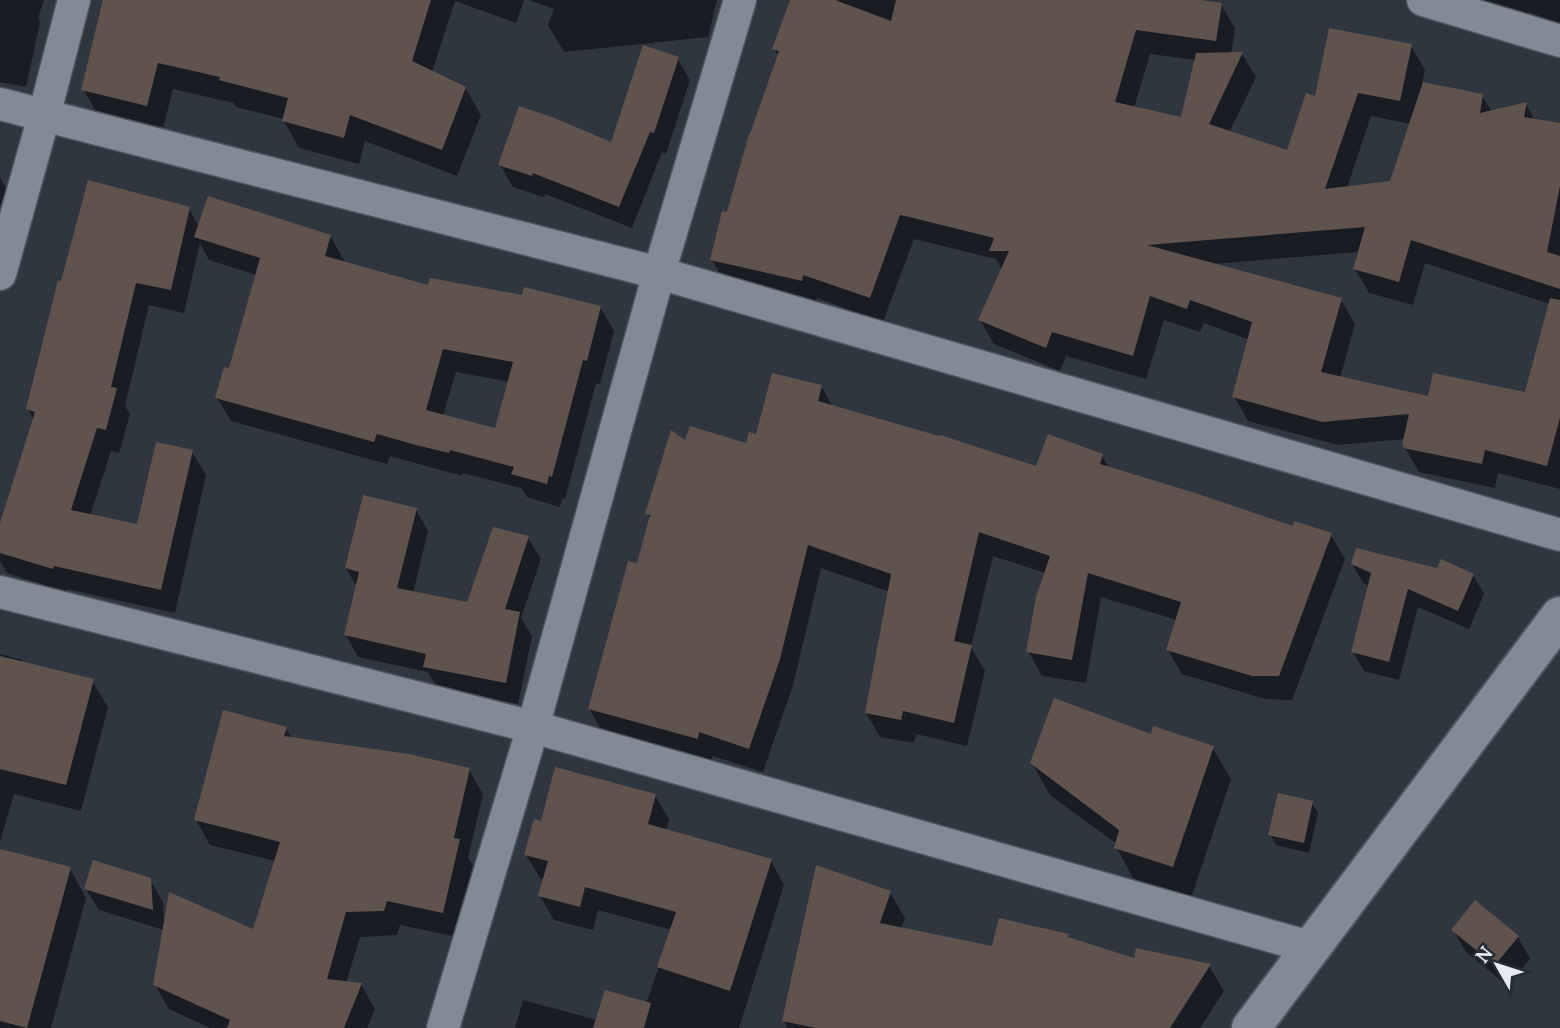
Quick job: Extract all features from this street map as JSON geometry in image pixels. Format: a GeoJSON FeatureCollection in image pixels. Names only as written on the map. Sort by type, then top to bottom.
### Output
{"type":"FeatureCollection","features":[{"type":"Feature","properties":{"kind":"street"},"geometry":{"type":"LineString","coordinates":[[0,274],[74,0]]}},
{"type":"Feature","properties":{"kind":"street"},"geometry":{"type":"LineString","coordinates":[[443,1028],[533,727],[659,273],[740,0]]}},
{"type":"Feature","properties":{"kind":"street"},"geometry":{"type":"LineString","coordinates":[[1423,0],[1560,41]]}},
{"type":"Feature","properties":{"kind":"street"},"geometry":{"type":"LineString","coordinates":[[0,104],[659,273],[1560,535]]}},
{"type":"Feature","properties":{"kind":"street"},"geometry":{"type":"LineString","coordinates":[[0,592],[533,727],[1312,948]]}},
{"type":"Feature","properties":{"kind":"street"},"geometry":{"type":"LineString","coordinates":[[1251,1028],[1560,616]]}},
{"type":"Feature","properties":{"kind":"building"},"geometry":{"type":"Polygon","coordinates":[[[103,0],[431,0],[412,61],[466,87],[442,150],[350,115],[344,138],[282,121],[288,98],[219,80],[220,77],[158,63],[147,106],[81,90],[103,0]]]}},
{"type":"Feature","properties":{"kind":"building"},"geometry":{"type":"Polygon","coordinates":[[[790,0],[835,0],[891,21],[896,0],[1200,0],[1222,3],[1216,41],[1136,30],[1115,102],[1181,117],[1196,53],[1243,52],[1209,124],[1287,150],[1306,93],[1315,96],[1329,28],[1412,44],[1400,101],[1358,93],[1325,189],[1390,181],[1423,82],[1483,94],[1480,113],[1527,102],[1524,117],[1560,123],[1560,186],[1547,252],[1560,256],[1560,289],[1411,240],[1399,282],[1353,269],[1365,227],[1147,245],[1342,298],[1321,372],[1428,396],[1433,373],[1525,392],[1550,298],[1560,300],[1560,418],[1547,466],[1485,450],[1482,464],[1403,448],[1409,414],[1322,422],[1232,397],[1252,322],[1190,300],[1187,309],[1150,296],[1133,356],[1052,332],[1046,348],[978,320],[1009,251],[989,251],[994,238],[905,216],[900,215],[870,298],[803,275],[802,281],[710,260],[722,211],[727,212],[749,134],[779,51],[772,49],[790,0]]]}},
{"type":"Feature","properties":{"kind":"building"},"geometry":{"type":"Polygon","coordinates":[[[643,45],[679,57],[654,133],[650,132],[619,207],[533,173],[532,176],[498,165],[519,106],[611,142],[643,45]]]}},
{"type":"Feature","properties":{"kind":"building"},"geometry":{"type":"Polygon","coordinates":[[[88,180],[190,207],[171,290],[136,283],[111,387],[117,388],[106,430],[97,428],[71,510],[137,524],[156,442],[193,450],[161,590],[54,566],[53,569],[0,553],[0,523],[35,412],[26,409],[58,280],[61,281],[88,180]]]}},
{"type":"Feature","properties":{"kind":"building"},"geometry":{"type":"Polygon","coordinates":[[[208,196],[331,235],[325,256],[428,285],[430,278],[522,295],[524,287],[601,306],[587,361],[583,360],[552,477],[549,476],[547,484],[511,474],[514,467],[450,450],[449,453],[377,434],[374,442],[215,398],[224,367],[229,368],[260,258],[194,237],[208,196]],[[443,349],[426,410],[495,428],[513,362],[443,349]]]}},
{"type":"Feature","properties":{"kind":"building"},"geometry":{"type":"Polygon","coordinates":[[[772,373],[822,385],[818,401],[940,435],[1036,466],[1048,434],[1103,454],[1100,464],[1293,526],[1294,521],[1332,533],[1279,676],[1252,676],[1166,650],[1181,602],[1088,573],[1072,660],[1026,652],[1036,597],[1050,556],[979,532],[954,641],[972,645],[954,723],[903,711],[901,720],[865,713],[891,574],[808,545],[780,659],[749,749],[699,732],[698,739],[588,709],[628,561],[637,563],[650,515],[645,514],[671,430],[685,440],[690,426],[746,443],[749,432],[756,434],[772,373]]]}},
{"type":"Feature","properties":{"kind":"building"},"geometry":{"type":"Polygon","coordinates":[[[363,495],[417,508],[397,588],[467,602],[493,527],[529,536],[505,609],[520,612],[506,683],[423,667],[426,654],[344,635],[359,572],[345,568],[363,495]]]}},
{"type":"Feature","properties":{"kind":"building"},"geometry":{"type":"Polygon","coordinates":[[[1356,548],[1437,568],[1441,559],[1474,574],[1458,611],[1408,589],[1389,662],[1351,652],[1371,573],[1351,564],[1356,548]]]}},
{"type":"Feature","properties":{"kind":"building"},"geometry":{"type":"Polygon","coordinates":[[[0,656],[94,679],[66,785],[0,769],[0,656]]]}},
{"type":"Feature","properties":{"kind":"building"},"geometry":{"type":"Polygon","coordinates":[[[1054,698],[1151,734],[1153,726],[1214,746],[1173,867],[1114,848],[1119,830],[1030,763],[1054,698]]]}},
{"type":"Feature","properties":{"kind":"building"},"geometry":{"type":"Polygon","coordinates":[[[223,710],[287,727],[284,736],[409,754],[470,768],[454,838],[460,839],[443,913],[387,901],[384,911],[346,912],[327,979],[362,983],[344,1028],[227,1028],[230,1020],[153,985],[169,892],[253,929],[280,842],[194,820],[223,710]]]}},
{"type":"Feature","properties":{"kind":"building"},"geometry":{"type":"Polygon","coordinates":[[[555,767],[656,794],[648,824],[772,859],[730,991],[657,967],[676,912],[585,887],[580,907],[538,896],[548,861],[524,855],[534,819],[541,821],[555,767]]]}},
{"type":"Feature","properties":{"kind":"building"},"geometry":{"type":"Polygon","coordinates":[[[1278,793],[1313,801],[1304,843],[1268,835],[1278,793]]]}},
{"type":"Feature","properties":{"kind":"building"},"geometry":{"type":"Polygon","coordinates":[[[0,849],[71,867],[27,1028],[0,1021],[0,849]]]}},
{"type":"Feature","properties":{"kind":"building"},"geometry":{"type":"Polygon","coordinates":[[[93,860],[151,878],[153,910],[84,889],[93,860]]]}},
{"type":"Feature","properties":{"kind":"building"},"geometry":{"type":"Polygon","coordinates":[[[816,865],[891,891],[880,923],[992,946],[999,918],[1069,934],[1068,937],[1134,958],[1136,948],[1211,964],[1170,1028],[816,1028],[782,1021],[816,865]]]}},
{"type":"Feature","properties":{"kind":"building"},"geometry":{"type":"Polygon","coordinates":[[[1475,900],[1519,936],[1495,965],[1451,930],[1475,900]]]}},
{"type":"Feature","properties":{"kind":"building"},"geometry":{"type":"Polygon","coordinates":[[[605,990],[651,1003],[644,1028],[593,1028],[605,990]]]}}]}
